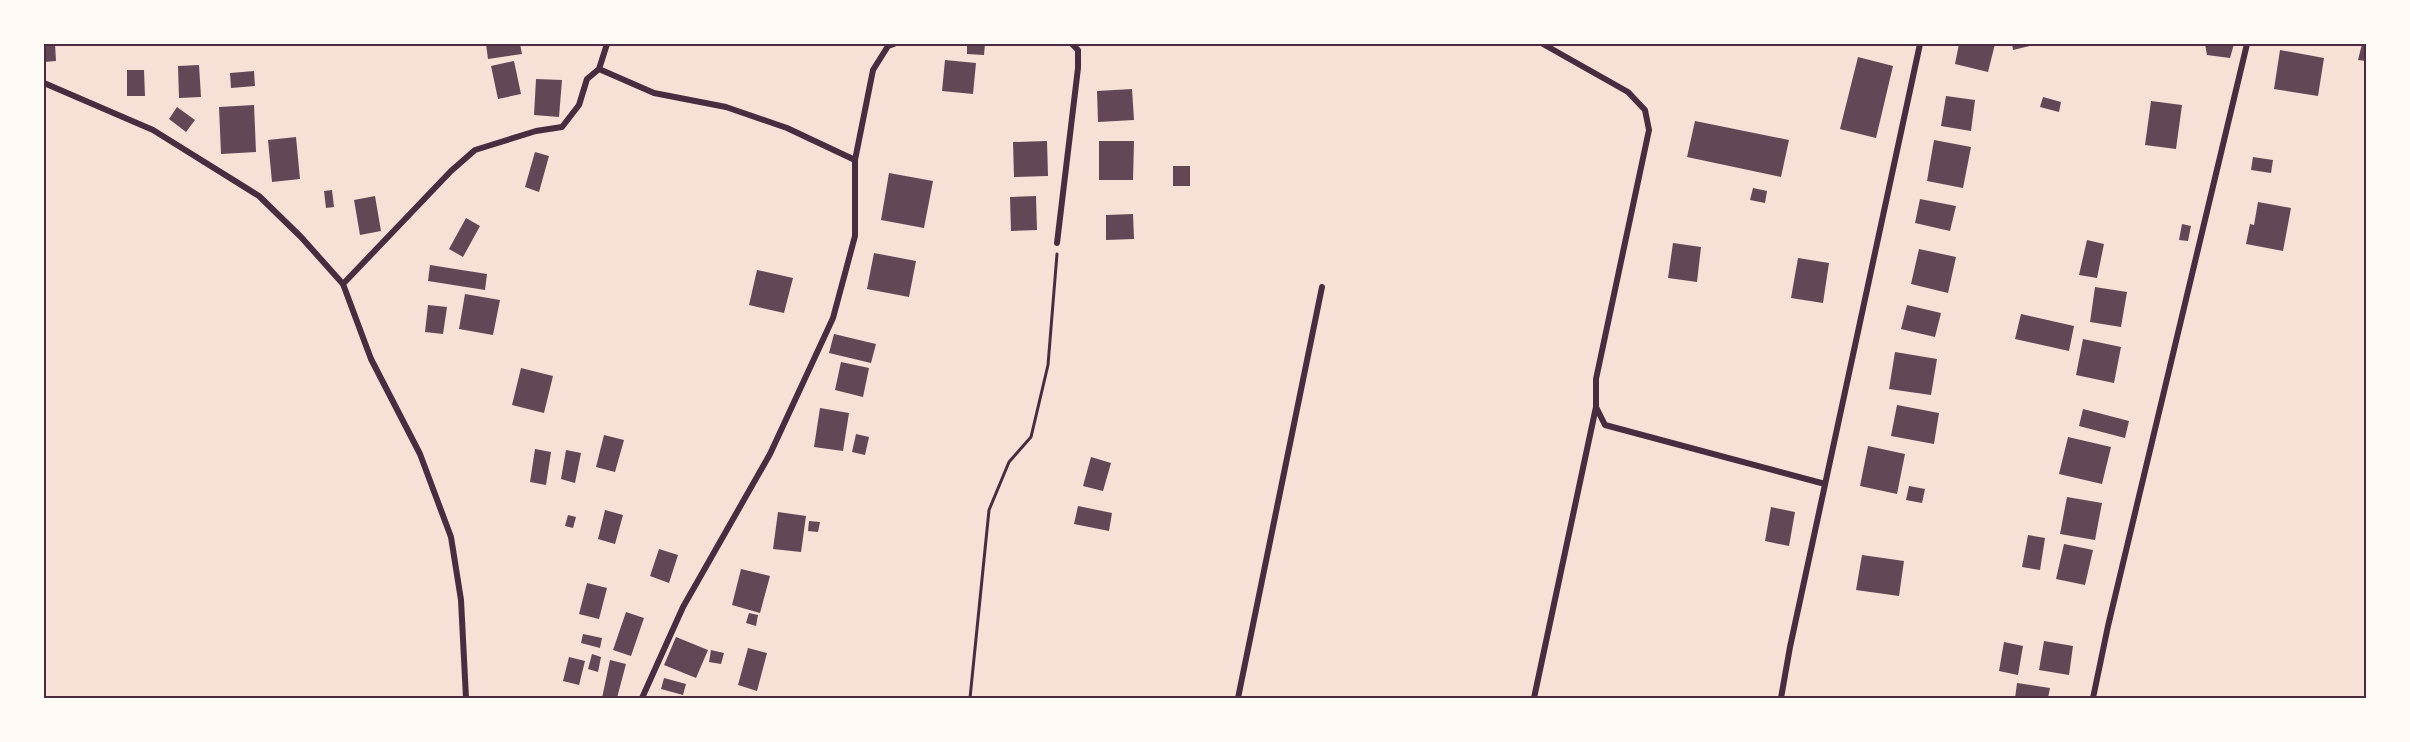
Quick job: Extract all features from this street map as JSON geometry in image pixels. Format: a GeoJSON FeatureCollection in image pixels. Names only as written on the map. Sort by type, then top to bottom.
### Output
{"type":"FeatureCollection","features":[{"type":"Feature","properties":{"kind":"street"},"geometry":{"type":"LineString","coordinates":[[343,284],[451,171],[475,150],[536,131],[562,127],[579,105],[587,79],[599,69],[606,44]]}},
{"type":"Feature","properties":{"kind":"street"},"geometry":{"type":"LineString","coordinates":[[642,699],[683,607],[770,454],[833,318],[855,236],[855,160],[873,70],[888,46],[894,44]]}},
{"type":"Feature","properties":{"kind":"street"},"geometry":{"type":"LineString","coordinates":[[1057,243],[1078,68],[1078,50],[1072,44]]}},
{"type":"Feature","properties":{"kind":"street"},"geometry":{"type":"LineString","coordinates":[[1534,699],[1596,407],[1596,379],[1649,130],[1645,110],[1628,92],[1543,44]]}},
{"type":"Feature","properties":{"kind":"street"},"geometry":{"type":"LineString","coordinates":[[1781,699],[1790,647],[1920,44]]}},
{"type":"Feature","properties":{"kind":"street"},"geometry":{"type":"LineString","coordinates":[[2093,699],[2108,626],[2247,44]]}},
{"type":"Feature","properties":{"kind":"street"},"geometry":{"type":"LineString","coordinates":[[599,69],[654,93],[726,107],[787,128],[855,160]]}},
{"type":"Feature","properties":{"kind":"street"},"geometry":{"type":"LineString","coordinates":[[44,83],[153,130],[259,196],[301,237],[343,284],[371,359],[420,454],[451,537],[460,600],[466,699]]}},
{"type":"Feature","properties":{"kind":"street"},"geometry":{"type":"LineString","coordinates":[[1238,699],[1322,287]]}},
{"type":"Feature","properties":{"kind":"street"},"geometry":{"type":"LineString","coordinates":[[1596,407],[1605,425],[1825,484]]}},
{"type":"Feature","properties":{"kind":"path"},"geometry":{"type":"LineString","coordinates":[[970,699],[989,510],[1009,462],[1031,437],[1048,365],[1057,243]]}},
{"type":"Feature","properties":{"kind":"building"},"geometry":{"type":"Polygon","coordinates":[[[44,44],[55,44],[56,61],[44,62],[44,44]]]}},
{"type":"Feature","properties":{"kind":"building"},"geometry":{"type":"Polygon","coordinates":[[[486,44],[520,44],[522,54],[488,59],[486,44]]]}},
{"type":"Feature","properties":{"kind":"building"},"geometry":{"type":"Polygon","coordinates":[[[967,44],[985,44],[984,55],[967,54],[967,44]]]}},
{"type":"Feature","properties":{"kind":"building"},"geometry":{"type":"Polygon","coordinates":[[[1959,44],[1995,44],[1988,72],[1955,64],[1959,44]]]}},
{"type":"Feature","properties":{"kind":"building"},"geometry":{"type":"Polygon","coordinates":[[[2012,44],[2038,44],[2013,50],[2012,44]]]}},
{"type":"Feature","properties":{"kind":"building"},"geometry":{"type":"Polygon","coordinates":[[[2205,44],[2234,44],[2230,58],[2207,55],[2205,44]]]}},
{"type":"Feature","properties":{"kind":"building"},"geometry":{"type":"Polygon","coordinates":[[[2362,44],[2366,44],[2366,61],[2358,60],[2362,44]]]}},
{"type":"Feature","properties":{"kind":"building"},"geometry":{"type":"Polygon","coordinates":[[[2280,50],[2324,58],[2318,96],[2274,89],[2280,50]]]}},
{"type":"Feature","properties":{"kind":"building"},"geometry":{"type":"Polygon","coordinates":[[[1858,57],[1893,66],[1876,138],[1840,129],[1858,57]]]}},
{"type":"Feature","properties":{"kind":"building"},"geometry":{"type":"Polygon","coordinates":[[[945,60],[976,63],[973,94],[942,91],[945,60]]]}},
{"type":"Feature","properties":{"kind":"building"},"geometry":{"type":"Polygon","coordinates":[[[514,61],[521,94],[498,99],[491,66],[514,61]]]}},
{"type":"Feature","properties":{"kind":"building"},"geometry":{"type":"Polygon","coordinates":[[[199,65],[201,97],[179,98],[178,66],[199,65]]]}},
{"type":"Feature","properties":{"kind":"building"},"geometry":{"type":"Polygon","coordinates":[[[127,70],[144,70],[145,96],[127,96],[127,70]]]}},
{"type":"Feature","properties":{"kind":"building"},"geometry":{"type":"Polygon","coordinates":[[[254,71],[255,86],[231,88],[230,73],[254,71]]]}},
{"type":"Feature","properties":{"kind":"building"},"geometry":{"type":"Polygon","coordinates":[[[536,79],[562,80],[559,117],[534,115],[536,79]]]}},
{"type":"Feature","properties":{"kind":"building"},"geometry":{"type":"Polygon","coordinates":[[[1132,89],[1134,120],[1098,122],[1097,91],[1132,89]]]}},
{"type":"Feature","properties":{"kind":"building"},"geometry":{"type":"Polygon","coordinates":[[[1946,96],[1975,100],[1971,131],[1941,126],[1946,96]]]}},
{"type":"Feature","properties":{"kind":"building"},"geometry":{"type":"Polygon","coordinates":[[[2043,97],[2061,102],[2059,112],[2040,107],[2043,97]]]}},
{"type":"Feature","properties":{"kind":"building"},"geometry":{"type":"Polygon","coordinates":[[[2151,101],[2182,105],[2176,149],[2145,145],[2151,101]]]}},
{"type":"Feature","properties":{"kind":"building"},"geometry":{"type":"Polygon","coordinates":[[[254,105],[256,152],[221,154],[219,107],[254,105]]]}},
{"type":"Feature","properties":{"kind":"building"},"geometry":{"type":"Polygon","coordinates":[[[177,107],[195,120],[186,132],[169,119],[177,107]]]}},
{"type":"Feature","properties":{"kind":"building"},"geometry":{"type":"Polygon","coordinates":[[[1695,121],[1789,140],[1781,177],[1687,157],[1695,121]]]}},
{"type":"Feature","properties":{"kind":"building"},"geometry":{"type":"Polygon","coordinates":[[[296,137],[300,179],[272,182],[268,140],[296,137]]]}},
{"type":"Feature","properties":{"kind":"building"},"geometry":{"type":"Polygon","coordinates":[[[1934,140],[1971,147],[1963,188],[1927,181],[1934,140]]]}},
{"type":"Feature","properties":{"kind":"building"},"geometry":{"type":"Polygon","coordinates":[[[1047,141],[1048,176],[1014,177],[1013,142],[1047,141]]]}},
{"type":"Feature","properties":{"kind":"building"},"geometry":{"type":"Polygon","coordinates":[[[1099,141],[1134,141],[1133,180],[1099,180],[1099,141]]]}},
{"type":"Feature","properties":{"kind":"building"},"geometry":{"type":"Polygon","coordinates":[[[535,152],[549,156],[539,192],[525,187],[535,152]]]}},
{"type":"Feature","properties":{"kind":"building"},"geometry":{"type":"Polygon","coordinates":[[[2253,157],[2273,160],[2271,173],[2251,170],[2253,157]]]}},
{"type":"Feature","properties":{"kind":"building"},"geometry":{"type":"Polygon","coordinates":[[[1173,166],[1190,166],[1190,186],[1173,186],[1173,166]]]}},
{"type":"Feature","properties":{"kind":"building"},"geometry":{"type":"Polygon","coordinates":[[[889,173],[933,181],[924,228],[881,220],[889,173]]]}},
{"type":"Feature","properties":{"kind":"building"},"geometry":{"type":"Polygon","coordinates":[[[1753,188],[1767,191],[1765,203],[1750,200],[1753,188]]]}},
{"type":"Feature","properties":{"kind":"building"},"geometry":{"type":"Polygon","coordinates":[[[332,190],[334,207],[326,208],[324,191],[332,190]]]}},
{"type":"Feature","properties":{"kind":"building"},"geometry":{"type":"Polygon","coordinates":[[[375,196],[381,231],[360,235],[354,200],[375,196]]]}},
{"type":"Feature","properties":{"kind":"building"},"geometry":{"type":"Polygon","coordinates":[[[1036,196],[1037,230],[1011,231],[1010,197],[1036,196]]]}},
{"type":"Feature","properties":{"kind":"building"},"geometry":{"type":"Polygon","coordinates":[[[1920,199],[1956,206],[1950,231],[1915,223],[1920,199]]]}},
{"type":"Feature","properties":{"kind":"building"},"geometry":{"type":"Polygon","coordinates":[[[2258,202],[2291,208],[2283,251],[2246,244],[2250,224],[2254,225],[2258,202]]]}},
{"type":"Feature","properties":{"kind":"building"},"geometry":{"type":"Polygon","coordinates":[[[1133,214],[1134,239],[1106,240],[1106,215],[1133,214]]]}},
{"type":"Feature","properties":{"kind":"building"},"geometry":{"type":"Polygon","coordinates":[[[466,218],[480,226],[463,257],[449,249],[466,218]]]}},
{"type":"Feature","properties":{"kind":"building"},"geometry":{"type":"Polygon","coordinates":[[[2182,224],[2191,226],[2188,241],[2179,240],[2182,224]]]}},
{"type":"Feature","properties":{"kind":"building"},"geometry":{"type":"Polygon","coordinates":[[[2087,240],[2104,244],[2097,278],[2079,275],[2087,240]]]}},
{"type":"Feature","properties":{"kind":"building"},"geometry":{"type":"Polygon","coordinates":[[[1673,243],[1701,247],[1697,282],[1668,278],[1673,243]]]}},
{"type":"Feature","properties":{"kind":"building"},"geometry":{"type":"Polygon","coordinates":[[[1919,249],[1956,257],[1948,293],[1911,284],[1919,249]]]}},
{"type":"Feature","properties":{"kind":"building"},"geometry":{"type":"Polygon","coordinates":[[[874,253],[916,261],[909,297],[867,289],[874,253]]]}},
{"type":"Feature","properties":{"kind":"building"},"geometry":{"type":"Polygon","coordinates":[[[1798,258],[1829,263],[1823,303],[1791,298],[1798,258]]]}},
{"type":"Feature","properties":{"kind":"building"},"geometry":{"type":"Polygon","coordinates":[[[430,265],[487,274],[485,290],[428,281],[430,265]]]}},
{"type":"Feature","properties":{"kind":"building"},"geometry":{"type":"Polygon","coordinates":[[[757,270],[793,278],[784,313],[749,305],[757,270]]]}},
{"type":"Feature","properties":{"kind":"building"},"geometry":{"type":"Polygon","coordinates":[[[2095,287],[2127,292],[2121,327],[2090,322],[2095,287]]]}},
{"type":"Feature","properties":{"kind":"building"},"geometry":{"type":"Polygon","coordinates":[[[465,294],[500,300],[493,335],[459,329],[465,294]]]}},
{"type":"Feature","properties":{"kind":"building"},"geometry":{"type":"Polygon","coordinates":[[[428,305],[447,307],[443,334],[425,332],[428,305]]]}},
{"type":"Feature","properties":{"kind":"building"},"geometry":{"type":"Polygon","coordinates":[[[1907,305],[1941,313],[1935,337],[1901,329],[1907,305]]]}},
{"type":"Feature","properties":{"kind":"building"},"geometry":{"type":"Polygon","coordinates":[[[2021,314],[2074,326],[2069,351],[2015,339],[2021,314]]]}},
{"type":"Feature","properties":{"kind":"building"},"geometry":{"type":"Polygon","coordinates":[[[834,334],[876,344],[871,363],[829,353],[834,334]]]}},
{"type":"Feature","properties":{"kind":"building"},"geometry":{"type":"Polygon","coordinates":[[[2083,339],[2121,347],[2114,383],[2076,375],[2083,339]]]}},
{"type":"Feature","properties":{"kind":"building"},"geometry":{"type":"Polygon","coordinates":[[[1895,352],[1937,359],[1931,395],[1889,389],[1895,352]]]}},
{"type":"Feature","properties":{"kind":"building"},"geometry":{"type":"Polygon","coordinates":[[[841,362],[869,368],[863,397],[835,390],[841,362]]]}},
{"type":"Feature","properties":{"kind":"building"},"geometry":{"type":"Polygon","coordinates":[[[521,368],[553,376],[544,413],[512,405],[521,368]]]}},
{"type":"Feature","properties":{"kind":"building"},"geometry":{"type":"Polygon","coordinates":[[[1897,405],[1939,413],[1934,444],[1891,436],[1897,405]]]}},
{"type":"Feature","properties":{"kind":"building"},"geometry":{"type":"Polygon","coordinates":[[[820,408],[849,413],[843,451],[814,447],[820,408]]]}},
{"type":"Feature","properties":{"kind":"building"},"geometry":{"type":"Polygon","coordinates":[[[2083,409],[2129,421],[2125,438],[2079,426],[2083,409]]]}},
{"type":"Feature","properties":{"kind":"building"},"geometry":{"type":"Polygon","coordinates":[[[856,434],[869,437],[865,455],[852,452],[856,434]]]}},
{"type":"Feature","properties":{"kind":"building"},"geometry":{"type":"Polygon","coordinates":[[[604,435],[624,440],[615,472],[596,467],[604,435]]]}},
{"type":"Feature","properties":{"kind":"building"},"geometry":{"type":"Polygon","coordinates":[[[2068,437],[2111,447],[2102,484],[2059,474],[2068,437]]]}},
{"type":"Feature","properties":{"kind":"building"},"geometry":{"type":"Polygon","coordinates":[[[1868,446],[1905,454],[1897,494],[1860,486],[1868,446]]]}},
{"type":"Feature","properties":{"kind":"building"},"geometry":{"type":"Polygon","coordinates":[[[535,449],[551,452],[546,485],[530,482],[535,449]]]}},
{"type":"Feature","properties":{"kind":"building"},"geometry":{"type":"Polygon","coordinates":[[[566,450],[581,453],[575,483],[561,479],[566,450]]]}},
{"type":"Feature","properties":{"kind":"building"},"geometry":{"type":"Polygon","coordinates":[[[1091,457],[1111,463],[1103,491],[1083,486],[1091,457]]]}},
{"type":"Feature","properties":{"kind":"building"},"geometry":{"type":"Polygon","coordinates":[[[1909,486],[1925,489],[1922,503],[1906,500],[1909,486]]]}},
{"type":"Feature","properties":{"kind":"building"},"geometry":{"type":"Polygon","coordinates":[[[2067,497],[2102,503],[2095,540],[2060,534],[2067,497]]]}},
{"type":"Feature","properties":{"kind":"building"},"geometry":{"type":"Polygon","coordinates":[[[1078,506],[1112,513],[1109,531],[1074,524],[1078,506]]]}},
{"type":"Feature","properties":{"kind":"building"},"geometry":{"type":"Polygon","coordinates":[[[1771,507],[1795,512],[1789,546],[1765,541],[1771,507]]]}},
{"type":"Feature","properties":{"kind":"building"},"geometry":{"type":"Polygon","coordinates":[[[605,510],[623,515],[615,544],[598,539],[605,510]]]}},
{"type":"Feature","properties":{"kind":"building"},"geometry":{"type":"Polygon","coordinates":[[[778,512],[806,516],[801,552],[773,549],[778,512]]]}},
{"type":"Feature","properties":{"kind":"building"},"geometry":{"type":"Polygon","coordinates":[[[568,515],[576,517],[573,528],[565,526],[568,515]]]}},
{"type":"Feature","properties":{"kind":"building"},"geometry":{"type":"Polygon","coordinates":[[[809,521],[820,522],[818,532],[808,531],[809,521]]]}},
{"type":"Feature","properties":{"kind":"building"},"geometry":{"type":"Polygon","coordinates":[[[2028,535],[2045,538],[2040,570],[2022,567],[2028,535]]]}},
{"type":"Feature","properties":{"kind":"building"},"geometry":{"type":"Polygon","coordinates":[[[2064,544],[2093,550],[2085,585],[2056,579],[2064,544]]]}},
{"type":"Feature","properties":{"kind":"building"},"geometry":{"type":"Polygon","coordinates":[[[659,549],[678,555],[669,583],[650,576],[659,549]]]}},
{"type":"Feature","properties":{"kind":"building"},"geometry":{"type":"Polygon","coordinates":[[[1862,555],[1904,561],[1899,596],[1856,590],[1862,555]]]}},
{"type":"Feature","properties":{"kind":"building"},"geometry":{"type":"Polygon","coordinates":[[[741,569],[770,576],[760,613],[732,605],[741,569]]]}},
{"type":"Feature","properties":{"kind":"building"},"geometry":{"type":"Polygon","coordinates":[[[587,583],[607,588],[599,619],[579,614],[587,583]]]}},
{"type":"Feature","properties":{"kind":"building"},"geometry":{"type":"Polygon","coordinates":[[[626,612],[644,618],[631,656],[613,650],[626,612]]]}},
{"type":"Feature","properties":{"kind":"building"},"geometry":{"type":"Polygon","coordinates":[[[749,613],[758,615],[756,626],[746,623],[749,613]]]}},
{"type":"Feature","properties":{"kind":"building"},"geometry":{"type":"Polygon","coordinates":[[[583,634],[602,638],[600,648],[581,643],[583,634]]]}},
{"type":"Feature","properties":{"kind":"building"},"geometry":{"type":"Polygon","coordinates":[[[676,637],[708,650],[696,678],[664,665],[676,637]]]}},
{"type":"Feature","properties":{"kind":"building"},"geometry":{"type":"Polygon","coordinates":[[[2044,641],[2073,646],[2069,675],[2039,670],[2044,641]]]}},
{"type":"Feature","properties":{"kind":"building"},"geometry":{"type":"Polygon","coordinates":[[[2004,642],[2023,646],[2018,675],[1999,671],[2004,642]]]}},
{"type":"Feature","properties":{"kind":"building"},"geometry":{"type":"Polygon","coordinates":[[[748,648],[767,653],[757,691],[738,685],[748,648]]]}},
{"type":"Feature","properties":{"kind":"building"},"geometry":{"type":"Polygon","coordinates":[[[711,650],[724,653],[721,664],[709,662],[711,650]]]}},
{"type":"Feature","properties":{"kind":"building"},"geometry":{"type":"Polygon","coordinates":[[[592,654],[601,657],[598,672],[588,669],[592,654]]]}},
{"type":"Feature","properties":{"kind":"building"},"geometry":{"type":"Polygon","coordinates":[[[569,657],[585,661],[579,685],[563,681],[569,657]]]}},
{"type":"Feature","properties":{"kind":"building"},"geometry":{"type":"Polygon","coordinates":[[[610,660],[626,664],[617,698],[602,698],[610,660]]]}},
{"type":"Feature","properties":{"kind":"building"},"geometry":{"type":"Polygon","coordinates":[[[664,678],[686,684],[683,695],[661,689],[664,678]]]}},
{"type":"Feature","properties":{"kind":"building"},"geometry":{"type":"Polygon","coordinates":[[[2017,683],[2050,688],[2048,698],[2015,698],[2017,683]]]}}]}
